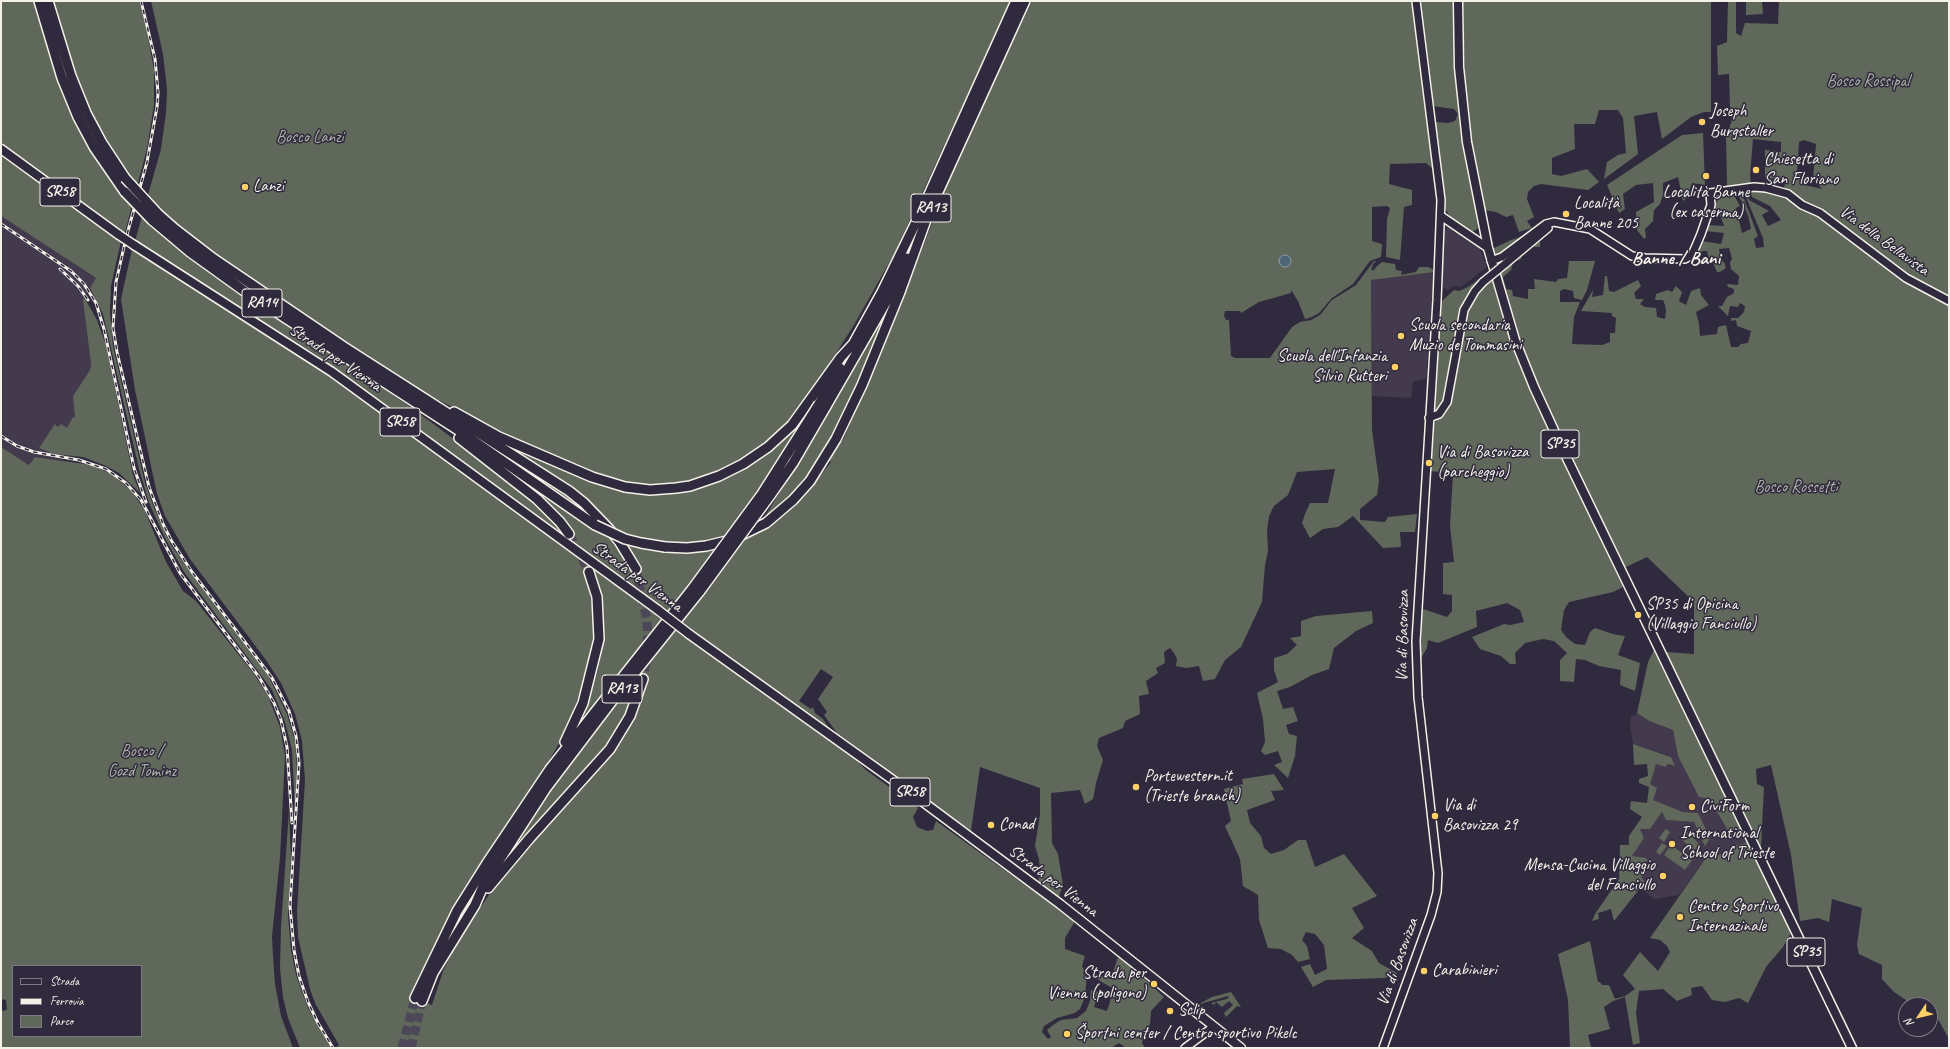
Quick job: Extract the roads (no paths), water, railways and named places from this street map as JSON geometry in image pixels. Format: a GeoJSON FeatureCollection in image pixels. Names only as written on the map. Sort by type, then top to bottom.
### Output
{"type":"FeatureCollection","features":[{"type":"Feature","properties":{"kind":"highway","name":"RA14"},"geometry":{"type":"LineString","coordinates":[[39,1],[60,72],[78,117],[94,147],[125,192],[155,217],[190,252],[247,293],[408,396]]}},
{"type":"Feature","properties":{"kind":"highway","name":"RA14"},"geometry":{"type":"LineString","coordinates":[[48,1],[67,65],[83,107],[99,138],[125,178],[155,217],[276,302],[355,354],[408,396]]}},
{"type":"Feature","properties":{"kind":"highway","name":"RA13"},"geometry":{"type":"LineString","coordinates":[[500,850],[475,905],[433,973],[419,1000],[457,911],[543,786],[612,701],[770,497],[793,462],[854,343],[886,285],[919,216],[1016,1]]}},
{"type":"Feature","properties":{"kind":"highway","name":"RA13"},"geometry":{"type":"LineString","coordinates":[[822,406],[886,302],[1025,1]]}},
{"type":"Feature","properties":{"kind":"highway"},"geometry":{"type":"LineString","coordinates":[[408,396],[595,525],[625,539],[665,547],[700,546],[731,540],[771,519],[793,500],[810,481],[836,439],[862,385],[897,298],[930,209]]}},
{"type":"Feature","properties":{"kind":"highway"},"geometry":{"type":"LineString","coordinates":[[408,396],[419,393],[498,437],[580,473],[626,487],[663,490],[690,486],[719,476],[743,464],[768,447],[792,425],[841,357],[854,343]]}},
{"type":"Feature","properties":{"kind":"highway"},"geometry":{"type":"LineString","coordinates":[[408,396],[524,487],[550,511],[568,534]]}},
{"type":"Feature","properties":{"kind":"highway"},"geometry":{"type":"LineString","coordinates":[[408,396],[569,491],[584,503],[609,529],[619,541],[636,569]]}},
{"type":"Feature","properties":{"kind":"highway"},"geometry":{"type":"LineString","coordinates":[[550,769],[578,717],[596,656],[599,639],[597,597],[589,572]]}},
{"type":"Feature","properties":{"kind":"highway","name":"RA13"},"geometry":{"type":"LineString","coordinates":[[543,786],[550,769],[697,590]]}},
{"type":"Feature","properties":{"kind":"highway"},"geometry":{"type":"LineString","coordinates":[[475,905],[524,844],[610,749],[630,716],[643,679]]}},
{"type":"Feature","properties":{"kind":"main road","name":"Via di Basovizza"},"geometry":{"type":"LineString","coordinates":[[1383,1048],[1431,915],[1438,882],[1438,863],[1416,670],[1416,620],[1441,216],[1440,193],[1416,1]]}},
{"type":"Feature","properties":{"kind":"main road","name":"SP35"},"geometry":{"type":"LineString","coordinates":[[1458,1],[1459,67],[1462,102],[1472,172],[1491,261],[1515,340],[1534,387],[1852,1048]]}},
{"type":"Feature","properties":{"kind":"main road","name":"Strada per Vienna"},"geometry":{"type":"LineString","coordinates":[[1,149],[134,245],[332,372],[689,634],[906,789],[1056,901],[1241,1048]]}},
{"type":"Feature","properties":{"kind":"main road","name":"Via della Bellavista"},"geometry":{"type":"LineString","coordinates":[[1554,222],[1590,229],[1632,256],[1682,260],[1690,257],[1698,241],[1710,212],[1710,193],[1754,187],[1773,189],[1783,192],[1839,226],[1909,280],[1949,302]]}},
{"type":"Feature","properties":{"kind":"main road"},"geometry":{"type":"LineString","coordinates":[[1441,216],[1488,248]]}},
{"type":"Feature","properties":{"kind":"main road"},"geometry":{"type":"LineString","coordinates":[[1491,261],[1514,248],[1544,226],[1554,222]]}},
{"type":"Feature","properties":{"kind":"main road"},"geometry":{"type":"LineString","coordinates":[[1429,418],[1439,414],[1448,402],[1464,310],[1475,291],[1483,282],[1554,222]]}},
{"type":"Feature","properties":{"kind":"main road"},"geometry":{"type":"LineString","coordinates":[[1185,1048],[1213,1027]]}},
{"type":"Feature","properties":{"kind":"water"},"geometry":{"type":"Polygon","coordinates":[[[1283,255],[1287,255],[1291,261],[1287,267],[1283,267],[1279,263],[1279,259],[1283,255]]]}},
{"type":"Feature","properties":{"kind":"tunnel"},"geometry":{"type":"LineString","coordinates":[[569,534],[589,572]]}},
{"type":"Feature","properties":{"kind":"tunnel"},"geometry":{"type":"LineString","coordinates":[[636,569],[647,620],[648,650],[643,679]]}},
{"type":"Feature","properties":{"kind":"tunnel"},"geometry":{"type":"LineString","coordinates":[[402,1048],[415,998]]}},
{"type":"Feature","properties":{"kind":"tunnel"},"geometry":{"type":"LineString","coordinates":[[411,1048],[422,1001]]}},
{"type":"Feature","properties":{"kind":"railway"},"geometry":{"type":"LineString","coordinates":[[141,1],[155,59],[158,93],[157,107],[147,162],[126,238],[116,282],[113,328],[117,352],[149,487],[163,524],[171,540],[192,572],[272,678],[289,711],[296,736],[299,763],[290,906],[294,950],[299,976],[308,1002],[318,1023],[333,1048]]}},
{"type":"Feature","properties":{"kind":"railway"},"geometry":{"type":"LineString","coordinates":[[1,224],[71,271],[84,284],[96,303],[104,329],[134,468],[146,502]]}},
{"type":"Feature","properties":{"kind":"railway"},"geometry":{"type":"LineString","coordinates":[[60,269],[78,286],[88,300]]}},
{"type":"Feature","properties":{"kind":"railway"},"geometry":{"type":"LineString","coordinates":[[1,436],[17,446],[34,452],[79,460],[106,469],[126,483],[141,500],[180,573],[259,677],[274,703],[281,720],[287,747],[292,823]]}},
{"type":"Feature","properties":{"kind":"place","name":"Joseph Burgstaller"},"geometry":{"type":"Point","coordinates":[1702,122]}},
{"type":"Feature","properties":{"kind":"place","name":"Chiesetta di San Floriano"},"geometry":{"type":"Point","coordinates":[1756,170]}},
{"type":"Feature","properties":{"kind":"place","name":"Località Banne (ex caserma)"},"geometry":{"type":"Point","coordinates":[1706,176]}},
{"type":"Feature","properties":{"kind":"place","name":"Lanzi"},"geometry":{"type":"Point","coordinates":[245,187]}},
{"type":"Feature","properties":{"kind":"place","name":"Località Banne 205"},"geometry":{"type":"Point","coordinates":[1566,214]}},
{"type":"Feature","properties":{"kind":"place","name":"Scuola secondaria Muzio de Tommasini"},"geometry":{"type":"Point","coordinates":[1401,336]}},
{"type":"Feature","properties":{"kind":"place","name":"Scuola dell'Infanzia Silvio Rutteri"},"geometry":{"type":"Point","coordinates":[1395,367]}},
{"type":"Feature","properties":{"kind":"place","name":"Via di Basovizza (parcheggio)"},"geometry":{"type":"Point","coordinates":[1429,463]}},
{"type":"Feature","properties":{"kind":"place","name":"SP35 di Opicina (Villaggio Fanciullo)"},"geometry":{"type":"Point","coordinates":[1638,615]}},
{"type":"Feature","properties":{"kind":"place","name":"Portewestern.it (Trieste branch)"},"geometry":{"type":"Point","coordinates":[1136,787]}},
{"type":"Feature","properties":{"kind":"place","name":"CiviForm"},"geometry":{"type":"Point","coordinates":[1692,807]}},
{"type":"Feature","properties":{"kind":"place","name":"Via di Basovizza 29"},"geometry":{"type":"Point","coordinates":[1435,816]}},
{"type":"Feature","properties":{"kind":"place","name":"Conad"},"geometry":{"type":"Point","coordinates":[991,825]}},
{"type":"Feature","properties":{"kind":"place","name":"International School of Trieste"},"geometry":{"type":"Point","coordinates":[1672,844]}},
{"type":"Feature","properties":{"kind":"place","name":"Mensa-Cucina Villaggio del Fanciullo"},"geometry":{"type":"Point","coordinates":[1663,876]}},
{"type":"Feature","properties":{"kind":"place","name":"Centro Sportivo Internazinale"},"geometry":{"type":"Point","coordinates":[1680,917]}},
{"type":"Feature","properties":{"kind":"place","name":"Carabinieri"},"geometry":{"type":"Point","coordinates":[1424,971]}},
{"type":"Feature","properties":{"kind":"place","name":"Strada per Vienna (poligono)"},"geometry":{"type":"Point","coordinates":[1154,984]}},
{"type":"Feature","properties":{"kind":"place","name":"Sclip"},"geometry":{"type":"Point","coordinates":[1170,1011]}},
{"type":"Feature","properties":{"kind":"place","name":"Športni center / Centro sportivo Pikelc"},"geometry":{"type":"Point","coordinates":[1067,1034]}},
{"type":"Feature","properties":{"kind":"district","name":"Banne / Bani"},"geometry":{"type":"Point","coordinates":[1676,259]}},
{"type":"Feature","properties":{"kind":"park label","name":"Bosco Rossipal"},"geometry":{"type":"Point","coordinates":[1868,82]}},
{"type":"Feature","properties":{"kind":"park label","name":"Bosco Lanzi"},"geometry":{"type":"Point","coordinates":[310,138]}},
{"type":"Feature","properties":{"kind":"park label","name":"Bosco Rossetti"},"geometry":{"type":"Point","coordinates":[1796,488]}},
{"type":"Feature","properties":{"kind":"park label","name":"Bosco / Gozd Tominz"},"geometry":{"type":"Point","coordinates":[142,762]}}]}
